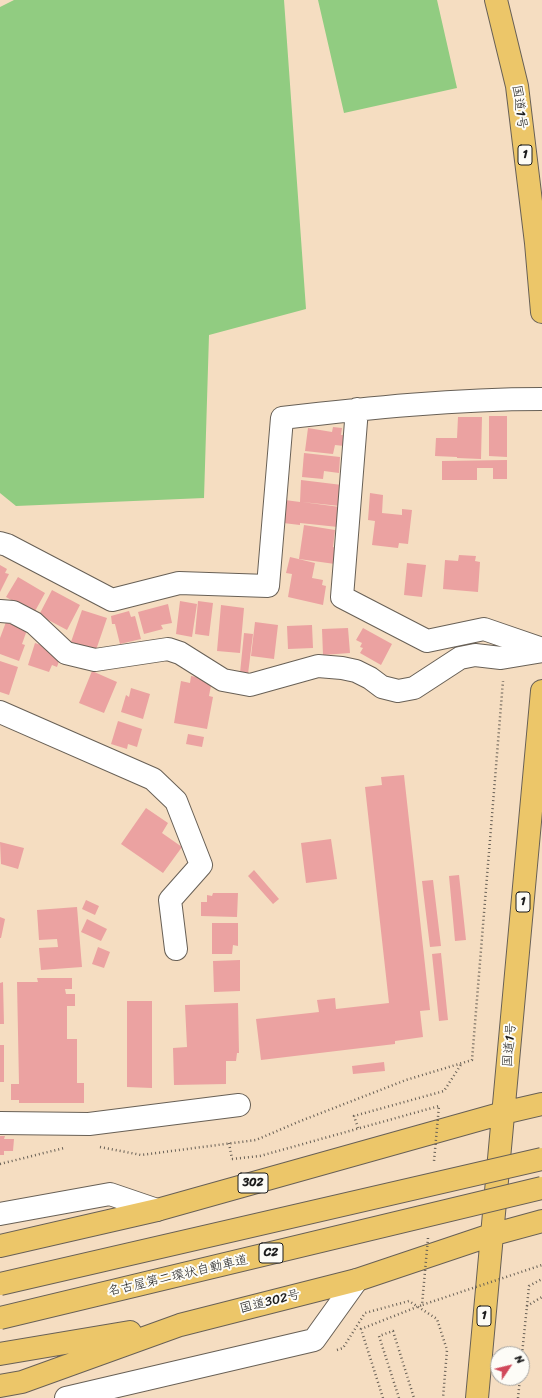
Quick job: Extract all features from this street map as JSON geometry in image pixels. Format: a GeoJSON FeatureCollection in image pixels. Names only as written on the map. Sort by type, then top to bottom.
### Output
{"type":"FeatureCollection","features":[{"type":"Feature","properties":{"kind":"highway","name":"国道1号"},"geometry":{"type":"LineString","coordinates":[[496,0],[516,86],[536,242],[542,312]]}},
{"type":"Feature","properties":{"kind":"highway","name":"国道1号"},"geometry":{"type":"LineString","coordinates":[[477,1398],[542,691]]}},
{"type":"Feature","properties":{"kind":"highway","name":"302"},"geometry":{"type":"LineString","coordinates":[[0,1246],[157,1210],[503,1113],[542,1104]]}},
{"type":"Feature","properties":{"kind":"highway","name":"C2"},"geometry":{"type":"LineString","coordinates":[[0,1284],[542,1159]]}},
{"type":"Feature","properties":{"kind":"highway","name":"名古屋第二環状自動車道"},"geometry":{"type":"LineString","coordinates":[[0,1318],[542,1188]]}},
{"type":"Feature","properties":{"kind":"highway","name":"国道302号"},"geometry":{"type":"LineString","coordinates":[[0,1386],[22,1382],[180,1324],[357,1280],[491,1235],[542,1221]]}},
{"type":"Feature","properties":{"kind":"highway"},"geometry":{"type":"LineString","coordinates":[[0,1354],[180,1324]]}},
{"type":"Feature","properties":{"kind":"street"},"geometry":{"type":"LineString","coordinates":[[0,543],[7,545],[112,600],[179,583],[268,586],[282,418],[357,409],[509,399],[542,399]]}},
{"type":"Feature","properties":{"kind":"street"},"geometry":{"type":"LineString","coordinates":[[357,409],[342,597],[427,641],[484,629],[542,650]]}},
{"type":"Feature","properties":{"kind":"street"},"geometry":{"type":"LineString","coordinates":[[0,611],[13,612],[34,623],[66,653],[95,660],[168,649],[180,654],[223,680],[250,685],[318,666],[356,671],[370,678],[382,687],[398,691],[414,688],[460,658],[475,655],[501,658],[542,650]]}},
{"type":"Feature","properties":{"kind":"street"},"geometry":{"type":"LineString","coordinates":[[0,712],[152,779],[176,801],[201,865],[170,900],[176,949]]}},
{"type":"Feature","properties":{"kind":"street"},"geometry":{"type":"LineString","coordinates":[[0,1124],[89,1124],[239,1105]]}},
{"type":"Feature","properties":{"kind":"street"},"geometry":{"type":"LineString","coordinates":[[0,1214],[110,1194],[157,1210]]}},
{"type":"Feature","properties":{"kind":"street"},"geometry":{"type":"LineString","coordinates":[[66,1398],[314,1340],[357,1280]]}},
{"type":"Feature","properties":{"kind":"path"},"geometry":{"type":"LineString","coordinates":[[97,1146],[141,1155],[256,1140],[406,1080],[472,1060],[503,680]]}},
{"type":"Feature","properties":{"kind":"path"},"geometry":{"type":"LineString","coordinates":[[358,1128],[354,1116],[444,1091],[462,1063]]}},
{"type":"Feature","properties":{"kind":"path"},"geometry":{"type":"LineString","coordinates":[[229,1143],[232,1159]]}},
{"type":"Feature","properties":{"kind":"path"},"geometry":{"type":"LineString","coordinates":[[0,1164],[67,1147]]}},
{"type":"Feature","properties":{"kind":"path"},"geometry":{"type":"LineString","coordinates":[[523,1346],[529,1286],[542,1279]]}},
{"type":"Feature","properties":{"kind":"path"},"geometry":{"type":"LineString","coordinates":[[527,1306],[542,1297]]}},
{"type":"Feature","properties":{"kind":"path"},"geometry":{"type":"LineString","coordinates":[[383,1398],[361,1329],[422,1305]]}},
{"type":"Feature","properties":{"kind":"path"},"geometry":{"type":"LineString","coordinates":[[399,1398],[379,1336],[393,1331],[414,1398]]}},
{"type":"Feature","properties":{"kind":"path"},"geometry":{"type":"LineString","coordinates":[[518,1398],[519,1386]]}},
{"type":"Feature","properties":{"kind":"green space"},"geometry":{"type":"Polygon","coordinates":[[[14,0],[284,0],[306,309],[209,335],[204,498],[16,506],[0,493],[0,7],[14,0]]]}},
{"type":"Feature","properties":{"kind":"green space"},"geometry":{"type":"Polygon","coordinates":[[[318,0],[437,0],[457,88],[344,113],[318,0]]]}},
{"type":"Feature","properties":{"kind":"building"},"geometry":{"type":"Polygon","coordinates":[[[489,416],[507,416],[507,457],[489,456],[489,416]]]}},
{"type":"Feature","properties":{"kind":"building"},"geometry":{"type":"Polygon","coordinates":[[[458,417],[482,417],[481,459],[435,456],[436,438],[457,438],[458,417]]]}},
{"type":"Feature","properties":{"kind":"building"},"geometry":{"type":"Polygon","coordinates":[[[333,427],[342,428],[341,435],[345,435],[344,446],[335,445],[333,454],[305,451],[308,428],[332,432],[333,427]]]}},
{"type":"Feature","properties":{"kind":"building"},"geometry":{"type":"Polygon","coordinates":[[[304,453],[340,457],[339,473],[324,471],[323,479],[302,477],[304,453]]]}},
{"type":"Feature","properties":{"kind":"building"},"geometry":{"type":"Polygon","coordinates":[[[507,460],[507,479],[493,479],[493,468],[477,468],[477,480],[442,480],[442,461],[507,460]]]}},
{"type":"Feature","properties":{"kind":"building"},"geometry":{"type":"Polygon","coordinates":[[[301,480],[342,485],[340,506],[302,502],[340,507],[338,527],[300,523],[300,525],[283,523],[285,500],[300,502],[301,480]]]}},
{"type":"Feature","properties":{"kind":"building"},"geometry":{"type":"Polygon","coordinates":[[[370,493],[383,495],[382,513],[402,515],[402,509],[412,510],[408,544],[399,543],[398,548],[372,545],[375,521],[368,520],[370,493]]]}},
{"type":"Feature","properties":{"kind":"building"},"geometry":{"type":"Polygon","coordinates":[[[304,525],[335,530],[333,547],[337,548],[335,564],[299,559],[304,525]]]}},
{"type":"Feature","properties":{"kind":"building"},"geometry":{"type":"Polygon","coordinates":[[[459,555],[476,556],[475,561],[480,562],[478,592],[443,589],[445,560],[458,561],[459,555]]]}},
{"type":"Feature","properties":{"kind":"building"},"geometry":{"type":"Polygon","coordinates":[[[290,557],[315,563],[312,578],[323,580],[322,585],[326,586],[323,605],[288,597],[292,574],[286,573],[290,557]]]}},
{"type":"Feature","properties":{"kind":"building"},"geometry":{"type":"Polygon","coordinates":[[[407,563],[426,565],[422,597],[404,595],[407,563]]]}},
{"type":"Feature","properties":{"kind":"building"},"geometry":{"type":"Polygon","coordinates":[[[0,565],[7,569],[5,573],[9,574],[0,592],[0,565]]]}},
{"type":"Feature","properties":{"kind":"building"},"geometry":{"type":"Polygon","coordinates":[[[18,577],[45,593],[34,613],[6,597],[18,577]]]}},
{"type":"Feature","properties":{"kind":"building"},"geometry":{"type":"Polygon","coordinates":[[[52,590],[80,605],[67,630],[39,615],[52,590]]]}},
{"type":"Feature","properties":{"kind":"building"},"geometry":{"type":"Polygon","coordinates":[[[180,601],[197,604],[192,637],[176,634],[180,601]]]}},
{"type":"Feature","properties":{"kind":"building"},"geometry":{"type":"Polygon","coordinates":[[[198,601],[213,603],[209,636],[195,634],[198,601]]]}},
{"type":"Feature","properties":{"kind":"building"},"geometry":{"type":"Polygon","coordinates":[[[168,604],[172,623],[161,625],[163,629],[144,634],[138,612],[168,604]]]}},
{"type":"Feature","properties":{"kind":"building"},"geometry":{"type":"Polygon","coordinates":[[[221,605],[244,608],[240,653],[217,651],[221,605]]]}},
{"type":"Feature","properties":{"kind":"building"},"geometry":{"type":"Polygon","coordinates":[[[82,610],[107,618],[96,650],[71,642],[82,610]]]}},
{"type":"Feature","properties":{"kind":"building"},"geometry":{"type":"Polygon","coordinates":[[[129,611],[131,617],[135,616],[141,639],[120,644],[115,624],[112,624],[111,616],[129,611]]]}},
{"type":"Feature","properties":{"kind":"building"},"geometry":{"type":"Polygon","coordinates":[[[6,622],[27,630],[22,644],[25,645],[19,661],[0,654],[0,638],[6,622]]]}},
{"type":"Feature","properties":{"kind":"building"},"geometry":{"type":"Polygon","coordinates":[[[255,622],[278,625],[274,659],[251,656],[255,622]]]}},
{"type":"Feature","properties":{"kind":"building"},"geometry":{"type":"Polygon","coordinates":[[[312,625],[313,648],[288,649],[287,626],[312,625]]]}},
{"type":"Feature","properties":{"kind":"building"},"geometry":{"type":"Polygon","coordinates":[[[348,628],[350,653],[323,655],[322,629],[348,628]]]}},
{"type":"Feature","properties":{"kind":"building"},"geometry":{"type":"Polygon","coordinates":[[[363,628],[392,644],[381,665],[360,653],[363,648],[360,647],[362,643],[356,640],[363,628]]]}},
{"type":"Feature","properties":{"kind":"building"},"geometry":{"type":"Polygon","coordinates":[[[244,633],[253,634],[248,674],[240,673],[244,633]]]}},
{"type":"Feature","properties":{"kind":"building"},"geometry":{"type":"Polygon","coordinates":[[[35,643],[50,648],[49,653],[60,658],[57,667],[52,665],[49,672],[28,665],[35,643]]]}},
{"type":"Feature","properties":{"kind":"building"},"geometry":{"type":"Polygon","coordinates":[[[0,661],[18,667],[9,695],[0,692],[0,661]]]}},
{"type":"Feature","properties":{"kind":"building"},"geometry":{"type":"Polygon","coordinates":[[[92,671],[117,682],[104,713],[79,703],[92,671]]]}},
{"type":"Feature","properties":{"kind":"building"},"geometry":{"type":"Polygon","coordinates":[[[191,676],[212,680],[209,696],[213,697],[207,729],[174,723],[181,681],[190,683],[191,676]]]}},
{"type":"Feature","properties":{"kind":"building"},"geometry":{"type":"Polygon","coordinates":[[[131,688],[150,694],[143,719],[121,712],[126,695],[129,697],[131,688]]]}},
{"type":"Feature","properties":{"kind":"building"},"geometry":{"type":"Polygon","coordinates":[[[118,721],[142,729],[137,747],[128,744],[127,749],[111,744],[118,721]]]}},
{"type":"Feature","properties":{"kind":"building"},"geometry":{"type":"Polygon","coordinates":[[[188,734],[204,737],[202,747],[186,744],[188,734]]]}},
{"type":"Feature","properties":{"kind":"building"},"geometry":{"type":"Polygon","coordinates":[[[404,775],[430,1010],[420,1011],[423,1037],[395,1041],[395,1044],[261,1060],[256,1019],[319,1012],[317,1000],[335,998],[336,1009],[389,1003],[365,787],[382,785],[381,777],[404,775]]]}},
{"type":"Feature","properties":{"kind":"building"},"geometry":{"type":"Polygon","coordinates":[[[146,808],[168,823],[162,833],[182,847],[163,873],[121,844],[146,808]]]}},
{"type":"Feature","properties":{"kind":"building"},"geometry":{"type":"Polygon","coordinates":[[[331,839],[337,879],[306,883],[301,843],[331,839]]]}},
{"type":"Feature","properties":{"kind":"building"},"geometry":{"type":"Polygon","coordinates":[[[0,842],[24,848],[18,869],[1,864],[0,842]]]}},
{"type":"Feature","properties":{"kind":"building"},"geometry":{"type":"Polygon","coordinates":[[[254,870],[279,899],[273,904],[248,876],[254,870]]]}},
{"type":"Feature","properties":{"kind":"building"},"geometry":{"type":"Polygon","coordinates":[[[459,875],[466,940],[455,941],[449,876],[459,875]]]}},
{"type":"Feature","properties":{"kind":"building"},"geometry":{"type":"Polygon","coordinates":[[[433,880],[441,946],[430,947],[422,881],[433,880]]]}},
{"type":"Feature","properties":{"kind":"building"},"geometry":{"type":"Polygon","coordinates":[[[213,893],[238,893],[237,917],[201,916],[201,902],[207,902],[207,895],[212,896],[213,893]]]}},
{"type":"Feature","properties":{"kind":"building"},"geometry":{"type":"Polygon","coordinates":[[[86,900],[99,906],[95,915],[82,909],[86,900]]]}},
{"type":"Feature","properties":{"kind":"building"},"geometry":{"type":"Polygon","coordinates":[[[77,907],[82,967],[41,970],[39,948],[58,947],[57,939],[39,940],[37,910],[77,907]]]}},
{"type":"Feature","properties":{"kind":"building"},"geometry":{"type":"Polygon","coordinates":[[[0,917],[5,919],[1,938],[0,938],[0,917]]]}},
{"type":"Feature","properties":{"kind":"building"},"geometry":{"type":"Polygon","coordinates":[[[87,919],[107,929],[101,941],[81,932],[87,919]]]}},
{"type":"Feature","properties":{"kind":"building"},"geometry":{"type":"Polygon","coordinates":[[[212,923],[238,923],[238,946],[233,945],[232,954],[212,954],[212,923]]]}},
{"type":"Feature","properties":{"kind":"building"},"geometry":{"type":"Polygon","coordinates":[[[98,947],[110,952],[104,968],[92,964],[98,947]]]}},
{"type":"Feature","properties":{"kind":"building"},"geometry":{"type":"Polygon","coordinates":[[[441,953],[448,1020],[439,1021],[432,954],[441,953]]]}},
{"type":"Feature","properties":{"kind":"building"},"geometry":{"type":"Polygon","coordinates":[[[240,960],[240,991],[214,992],[213,961],[240,960]]]}},
{"type":"Feature","properties":{"kind":"building"},"geometry":{"type":"Polygon","coordinates":[[[37,978],[72,978],[72,989],[65,989],[66,994],[75,994],[75,1006],[67,1006],[67,1039],[77,1039],[77,1083],[84,1083],[84,1103],[19,1103],[19,1100],[11,1100],[11,1084],[19,1084],[17,982],[38,982],[37,978]]]}},
{"type":"Feature","properties":{"kind":"building"},"geometry":{"type":"Polygon","coordinates":[[[3,982],[4,1024],[0,1024],[0,983],[3,982]]]}},
{"type":"Feature","properties":{"kind":"building"},"geometry":{"type":"Polygon","coordinates":[[[127,1001],[152,1001],[152,1088],[127,1087],[127,1001]]]}},
{"type":"Feature","properties":{"kind":"building"},"geometry":{"type":"Polygon","coordinates":[[[238,1003],[239,1053],[237,1053],[236,1061],[226,1061],[226,1084],[174,1085],[173,1048],[187,1047],[185,1005],[238,1003]]]}},
{"type":"Feature","properties":{"kind":"building"},"geometry":{"type":"Polygon","coordinates":[[[0,1045],[4,1045],[4,1082],[0,1082],[0,1045]]]}},
{"type":"Feature","properties":{"kind":"building"},"geometry":{"type":"Polygon","coordinates":[[[384,1062],[385,1071],[353,1074],[352,1066],[384,1062]]]}},
{"type":"Feature","properties":{"kind":"building"},"geometry":{"type":"Polygon","coordinates":[[[0,1136],[5,1136],[4,1139],[14,1139],[13,1151],[4,1151],[4,1155],[0,1155],[0,1136]]]}}]}
